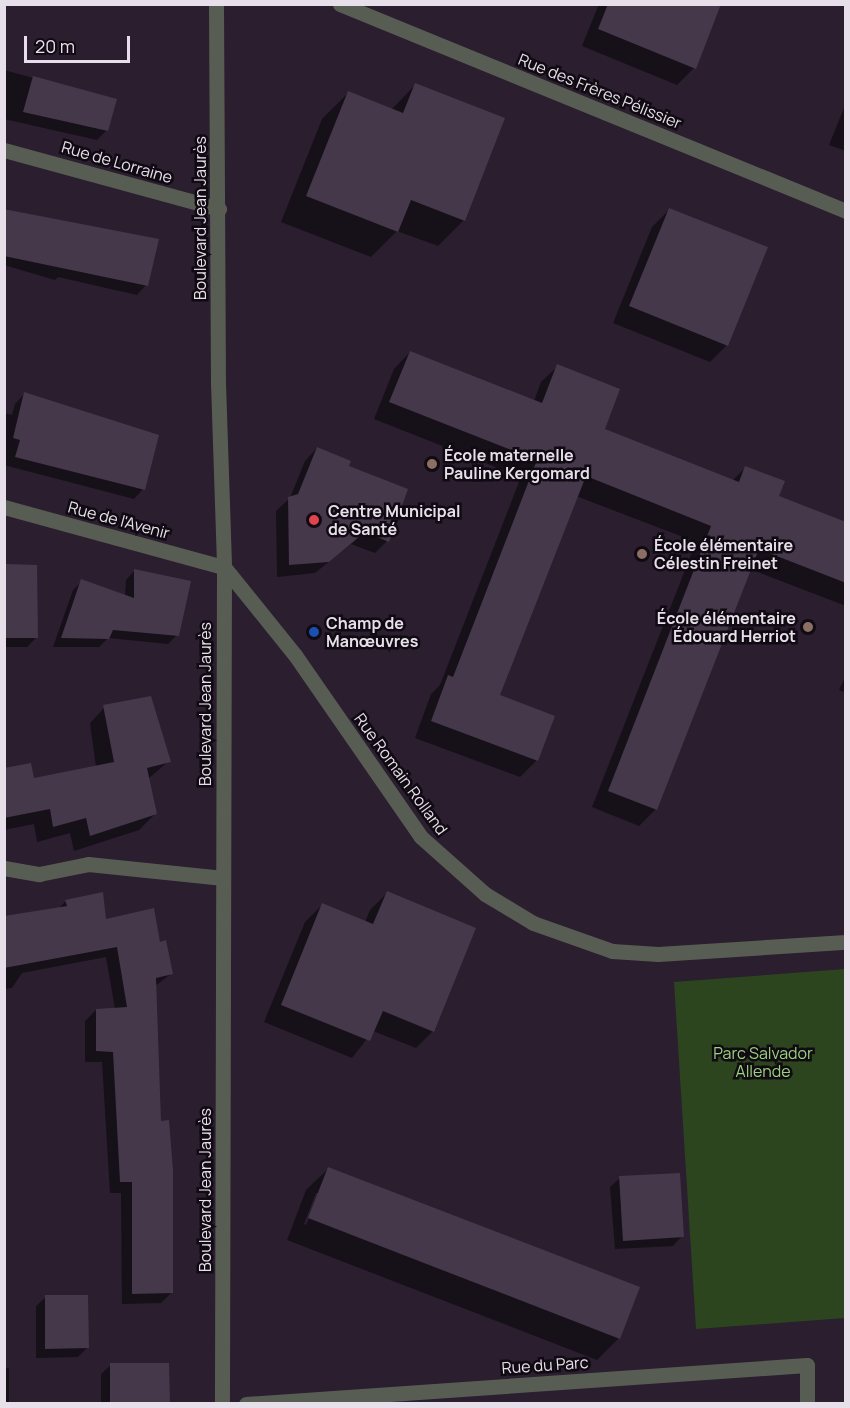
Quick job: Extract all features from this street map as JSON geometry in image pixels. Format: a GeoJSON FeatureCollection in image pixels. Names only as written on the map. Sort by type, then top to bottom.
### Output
{"type":"FeatureCollection","features":[{"type":"Feature","properties":{"kind":"street","name":"Boulevard Jean Jaurès"},"geometry":{"type":"LineString","coordinates":[[216,4],[219,209],[218,383],[224,567],[222,1404]]}},
{"type":"Feature","properties":{"kind":"street","name":"Rue des Frères Pélissier"},"geometry":{"type":"LineString","coordinates":[[340,4],[846,211]]}},
{"type":"Feature","properties":{"kind":"street","name":"Rue de Lorraine"},"geometry":{"type":"LineString","coordinates":[[4,150],[219,209]]}},
{"type":"Feature","properties":{"kind":"street","name":"Rue de l'Avenir"},"geometry":{"type":"LineString","coordinates":[[4,507],[224,567]]}},
{"type":"Feature","properties":{"kind":"street","name":"Rue Romain Rolland"},"geometry":{"type":"LineString","coordinates":[[224,567],[295,655],[421,837],[485,894],[533,923],[612,951],[658,954],[846,942]]}},
{"type":"Feature","properties":{"kind":"street"},"geometry":{"type":"LineString","coordinates":[[4,868],[39,874],[88,864],[223,878]]}},
{"type":"Feature","properties":{"kind":"street","name":"Rue du Parc"},"geometry":{"type":"LineString","coordinates":[[246,1404],[807,1365],[807,1404]]}},
{"type":"Feature","properties":{"kind":"green space","name":"Parc Salvador Allende"},"geometry":{"type":"Polygon","coordinates":[[[845,969],[845,1318],[696,1329],[674,982],[845,969]]]}},
{"type":"Feature","properties":{"kind":"building"},"geometry":{"type":"Polygon","coordinates":[[[608,4],[721,4],[696,69],[598,29],[608,4]]]}},
{"type":"Feature","properties":{"kind":"building"},"geometry":{"type":"Polygon","coordinates":[[[33,76],[117,99],[108,131],[23,112],[33,76]]]}},
{"type":"Feature","properties":{"kind":"building"},"geometry":{"type":"Polygon","coordinates":[[[415,83],[505,118],[465,221],[411,200],[398,232],[306,196],[348,91],[403,113],[415,83]]]}},
{"type":"Feature","properties":{"kind":"building"},"geometry":{"type":"Polygon","coordinates":[[[669,208],[768,247],[728,346],[629,306],[669,208]]]}},
{"type":"Feature","properties":{"kind":"building"},"geometry":{"type":"Polygon","coordinates":[[[4,209],[159,239],[148,286],[4,256],[4,209]]]}},
{"type":"Feature","properties":{"kind":"building"},"geometry":{"type":"Polygon","coordinates":[[[410,351],[542,403],[557,364],[620,389],[605,429],[739,482],[745,466],[785,481],[779,496],[846,522],[846,583],[759,549],[657,810],[608,791],[711,526],[586,476],[500,695],[555,716],[538,761],[431,721],[448,675],[453,677],[537,460],[389,402],[410,351]]]}},
{"type":"Feature","properties":{"kind":"building"},"geometry":{"type":"Polygon","coordinates":[[[24,392],[159,435],[145,490],[15,457],[20,440],[13,438],[24,392]]]}},
{"type":"Feature","properties":{"kind":"building"},"geometry":{"type":"Polygon","coordinates":[[[317,447],[351,461],[349,466],[408,489],[389,542],[365,532],[329,562],[289,565],[288,497],[298,494],[317,447]]]}},
{"type":"Feature","properties":{"kind":"building"},"geometry":{"type":"Polygon","coordinates":[[[4,564],[37,565],[38,638],[4,638],[4,564]]]}},
{"type":"Feature","properties":{"kind":"building"},"geometry":{"type":"Polygon","coordinates":[[[134,569],[191,581],[179,636],[113,630],[109,639],[61,638],[81,579],[134,598],[134,569]]]}},
{"type":"Feature","properties":{"kind":"building"},"geometry":{"type":"Polygon","coordinates":[[[151,696],[171,762],[147,768],[157,814],[90,836],[86,818],[53,827],[50,809],[4,818],[4,768],[31,763],[34,778],[114,762],[103,705],[151,696]]]}},
{"type":"Feature","properties":{"kind":"building"},"geometry":{"type":"Polygon","coordinates":[[[387,891],[476,928],[434,1032],[383,1011],[370,1041],[281,1005],[322,903],[373,924],[387,891]]]}},
{"type":"Feature","properties":{"kind":"building"},"geometry":{"type":"Polygon","coordinates":[[[103,892],[106,919],[154,908],[160,942],[166,940],[173,974],[156,978],[161,1121],[169,1120],[173,1170],[173,1293],[132,1294],[132,1182],[120,1182],[113,1052],[96,1051],[96,1009],[127,1007],[117,947],[4,968],[4,916],[67,906],[65,900],[103,892]]]}},
{"type":"Feature","properties":{"kind":"building"},"geometry":{"type":"Polygon","coordinates":[[[328,1167],[640,1287],[620,1339],[308,1218],[328,1167]]]}},
{"type":"Feature","properties":{"kind":"building"},"geometry":{"type":"Polygon","coordinates":[[[680,1173],[684,1237],[623,1241],[619,1176],[680,1173]]]}},
{"type":"Feature","properties":{"kind":"building"},"geometry":{"type":"Polygon","coordinates":[[[45,1295],[88,1295],[89,1348],[45,1349],[45,1295]]]}},
{"type":"Feature","properties":{"kind":"building"},"geometry":{"type":"Polygon","coordinates":[[[110,1363],[169,1363],[170,1404],[110,1404],[110,1363]]]}},
{"type":"Feature","properties":{"kind":"place","name":"École maternelle Pauline Kergomard"},"geometry":{"type":"Point","coordinates":[432,464]}},
{"type":"Feature","properties":{"kind":"place","name":"Centre Municipal de Santé"},"geometry":{"type":"Point","coordinates":[314,520]}},
{"type":"Feature","properties":{"kind":"place","name":"École élémentaire Célestin Freinet"},"geometry":{"type":"Point","coordinates":[642,554]}},
{"type":"Feature","properties":{"kind":"place","name":"École élémentaire Édouard Herriot"},"geometry":{"type":"Point","coordinates":[808,627]}},
{"type":"Feature","properties":{"kind":"place","name":"Champ de Manœuvres"},"geometry":{"type":"Point","coordinates":[314,632]}}]}
